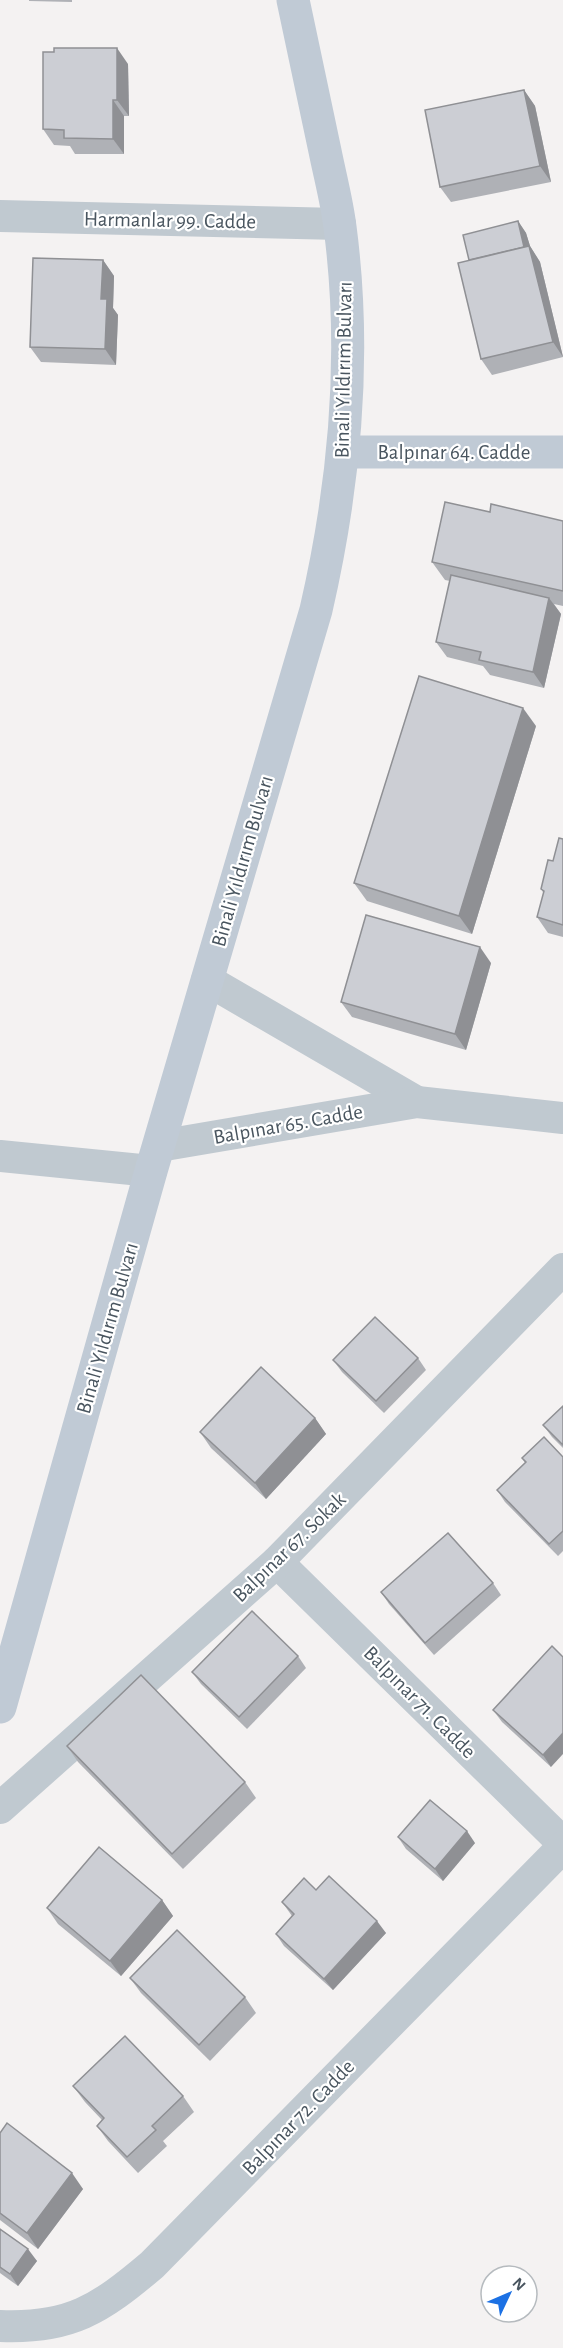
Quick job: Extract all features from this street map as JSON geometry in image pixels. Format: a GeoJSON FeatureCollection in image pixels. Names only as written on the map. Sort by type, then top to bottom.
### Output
{"type":"FeatureCollection","features":[{"type":"Feature","properties":{"kind":"main road","name":"Binali Yıldırım Bulvarı"},"geometry":{"type":"LineString","coordinates":[[0,1707],[155,1159],[315,610],[331,543],[344,452],[348,398],[348,322],[340,224],[293,0]]}},
{"type":"Feature","properties":{"kind":"main road","name":"Balpınar 64. Cadde"},"geometry":{"type":"LineString","coordinates":[[344,452],[563,452]]}},
{"type":"Feature","properties":{"kind":"street","name":"Harmanlar 99. Cadde"},"geometry":{"type":"LineString","coordinates":[[0,216],[340,224]]}},
{"type":"Feature","properties":{"kind":"street","name":"Balpınar 65. Cadde"},"geometry":{"type":"LineString","coordinates":[[207,980],[417,1102]]}},
{"type":"Feature","properties":{"kind":"street","name":"Balpınar 65. Cadde"},"geometry":{"type":"LineString","coordinates":[[0,1156],[155,1159],[417,1102],[563,1118]]}},
{"type":"Feature","properties":{"kind":"street","name":"Balpınar 67. Sokak"},"geometry":{"type":"LineString","coordinates":[[0,1808],[277,1562],[563,1269]]}},
{"type":"Feature","properties":{"kind":"street","name":"Balpınar 71. Cadde"},"geometry":{"type":"LineString","coordinates":[[277,1562],[563,1845]]}},
{"type":"Feature","properties":{"kind":"street","name":"Balpınar 72. Cadde"},"geometry":{"type":"LineString","coordinates":[[0,2326],[23,2327],[55,2324],[84,2313],[119,2293],[152,2265],[563,1845]]}},
{"type":"Feature","properties":{"kind":"building"},"geometry":{"type":"Polygon","coordinates":[[[54,48],[117,48],[117,100],[113,100],[113,139],[64,138],[64,130],[43,129],[43,52],[54,52],[54,48]]]}},
{"type":"Feature","properties":{"kind":"building"},"geometry":{"type":"Polygon","coordinates":[[[524,90],[540,166],[440,187],[425,110],[524,90]]]}},
{"type":"Feature","properties":{"kind":"building"},"geometry":{"type":"Polygon","coordinates":[[[518,221],[524,247],[469,260],[463,235],[518,221]]]}},
{"type":"Feature","properties":{"kind":"building"},"geometry":{"type":"Polygon","coordinates":[[[529,246],[553,342],[481,359],[458,263],[529,246]]]}},
{"type":"Feature","properties":{"kind":"building"},"geometry":{"type":"Polygon","coordinates":[[[33,258],[103,260],[101,299],[107,299],[105,349],[30,347],[33,258]]]}},
{"type":"Feature","properties":{"kind":"building"},"geometry":{"type":"Polygon","coordinates":[[[445,502],[490,512],[491,504],[563,521],[563,591],[432,562],[445,502]]]}},
{"type":"Feature","properties":{"kind":"building"},"geometry":{"type":"Polygon","coordinates":[[[451,575],[549,598],[533,672],[479,660],[481,652],[436,642],[451,575]]]}},
{"type":"Feature","properties":{"kind":"building"},"geometry":{"type":"Polygon","coordinates":[[[419,676],[523,708],[459,916],[354,883],[419,676]]]}},
{"type":"Feature","properties":{"kind":"building"},"geometry":{"type":"Polygon","coordinates":[[[559,838],[563,839],[563,925],[537,917],[544,891],[541,889],[548,860],[553,861],[559,838]]]}},
{"type":"Feature","properties":{"kind":"building"},"geometry":{"type":"Polygon","coordinates":[[[366,915],[480,947],[455,1034],[341,1002],[366,915]]]}},
{"type":"Feature","properties":{"kind":"building"},"geometry":{"type":"Polygon","coordinates":[[[375,1317],[418,1358],[376,1401],[333,1360],[375,1317]]]}},
{"type":"Feature","properties":{"kind":"building"},"geometry":{"type":"Polygon","coordinates":[[[261,1367],[315,1418],[255,1483],[200,1432],[261,1367]]]}},
{"type":"Feature","properties":{"kind":"building"},"geometry":{"type":"Polygon","coordinates":[[[563,1406],[563,1445],[543,1425],[563,1406]]]}},
{"type":"Feature","properties":{"kind":"building"},"geometry":{"type":"Polygon","coordinates":[[[544,1437],[563,1457],[563,1531],[549,1544],[497,1490],[526,1462],[522,1458],[544,1437]]]}},
{"type":"Feature","properties":{"kind":"building"},"geometry":{"type":"Polygon","coordinates":[[[448,1533],[493,1583],[425,1643],[381,1592],[448,1533]]]}},
{"type":"Feature","properties":{"kind":"building"},"geometry":{"type":"Polygon","coordinates":[[[252,1611],[298,1656],[239,1717],[192,1672],[252,1611]]]}},
{"type":"Feature","properties":{"kind":"building"},"geometry":{"type":"Polygon","coordinates":[[[552,1646],[563,1657],[563,1733],[543,1755],[493,1710],[552,1646]]]}},
{"type":"Feature","properties":{"kind":"building"},"geometry":{"type":"Polygon","coordinates":[[[141,1675],[245,1782],[172,1854],[67,1746],[141,1675]]]}},
{"type":"Feature","properties":{"kind":"building"},"geometry":{"type":"Polygon","coordinates":[[[430,1800],[467,1831],[435,1869],[398,1837],[430,1800]]]}},
{"type":"Feature","properties":{"kind":"building"},"geometry":{"type":"Polygon","coordinates":[[[99,1847],[162,1900],[110,1961],[47,1908],[99,1847]]]}},
{"type":"Feature","properties":{"kind":"building"},"geometry":{"type":"Polygon","coordinates":[[[329,1876],[377,1921],[324,1979],[276,1934],[294,1914],[282,1902],[304,1878],[316,1890],[329,1876]]]}},
{"type":"Feature","properties":{"kind":"building"},"geometry":{"type":"Polygon","coordinates":[[[177,1930],[245,1997],[199,2045],[130,1978],[177,1930]]]}},
{"type":"Feature","properties":{"kind":"building"},"geometry":{"type":"Polygon","coordinates":[[[125,2036],[183,2096],[152,2126],[156,2130],[127,2157],[97,2126],[104,2118],[73,2086],[125,2036]]]}},
{"type":"Feature","properties":{"kind":"building"},"geometry":{"type":"Polygon","coordinates":[[[7,2123],[72,2173],[27,2233],[0,2213],[0,2133],[7,2123]]]}},
{"type":"Feature","properties":{"kind":"building"},"geometry":{"type":"Polygon","coordinates":[[[0,2229],[28,2249],[10,2274],[0,2267],[0,2229]]]}}]}
